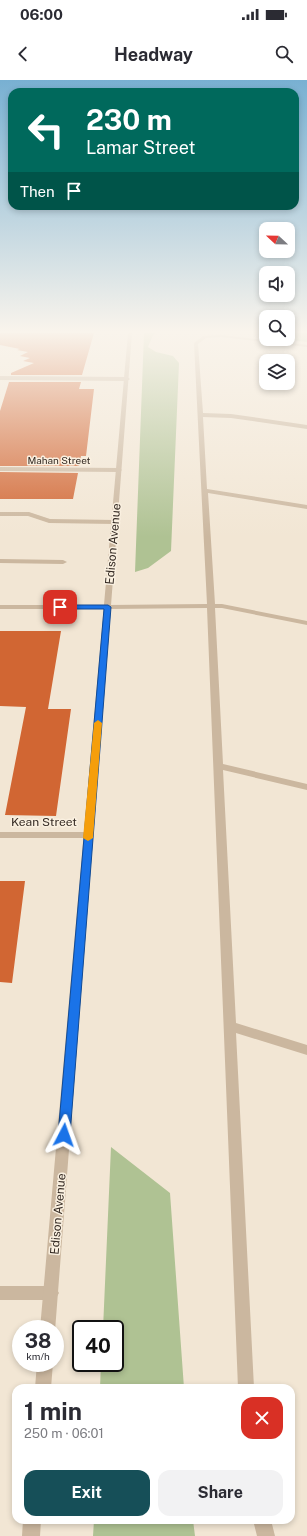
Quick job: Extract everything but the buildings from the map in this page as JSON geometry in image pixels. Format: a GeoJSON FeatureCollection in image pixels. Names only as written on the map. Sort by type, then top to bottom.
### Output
{"type":"FeatureCollection","features":[{"type":"Feature","properties":{"kind":"street","name":"Edison Avenue"},"geometry":{"type":"LineString","coordinates":[[49,1320],[125,401]]}},
{"type":"Feature","properties":{"kind":"street"},"geometry":{"type":"LineString","coordinates":[[199,401],[218,766],[246,1384]]}},
{"type":"Feature","properties":{"kind":"street"},"geometry":{"type":"LineString","coordinates":[[200,415],[231,416],[307,427]]}},
{"type":"Feature","properties":{"kind":"street","name":"Mahan Street"},"geometry":{"type":"LineString","coordinates":[[0,470],[119,470]]}},
{"type":"Feature","properties":{"kind":"street"},"geometry":{"type":"LineString","coordinates":[[204,490],[307,507]]}},
{"type":"Feature","properties":{"kind":"street"},"geometry":{"type":"LineString","coordinates":[[0,514],[29,514],[49,521],[115,522]]}},
{"type":"Feature","properties":{"kind":"street"},"geometry":{"type":"LineString","coordinates":[[0,561],[63,562]]}},
{"type":"Feature","properties":{"kind":"street"},"geometry":{"type":"LineString","coordinates":[[0,607],[222,606],[307,623]]}},
{"type":"Feature","properties":{"kind":"street"},"geometry":{"type":"LineString","coordinates":[[218,766],[307,787]]}},
{"type":"Feature","properties":{"kind":"street","name":"Kean Street"},"geometry":{"type":"LineString","coordinates":[[0,835],[88,836]]}},
{"type":"Feature","properties":{"kind":"street"},"geometry":{"type":"LineString","coordinates":[[230,1026],[307,1050]]}},
{"type":"Feature","properties":{"kind":"street"},"geometry":{"type":"LineString","coordinates":[[0,1293],[51,1293]]}},
{"type":"Feature","properties":{"kind":"street"},"geometry":{"type":"LineString","coordinates":[[43,1384],[44,1372]]}},
{"type":"Feature","properties":{"kind":"street"},"geometry":{"type":"LineString","coordinates":[[31,1536],[32,1524]]}},
{"type":"Feature","properties":{"kind":"street"},"geometry":{"type":"LineString","coordinates":[[263,1524],[266,1536]]}},
{"type":"Feature","properties":{"kind":"green space"},"geometry":{"type":"Polygon","coordinates":[[[141,401],[177,401],[171,551],[148,568],[135,572],[141,401]]]}},
{"type":"Feature","properties":{"kind":"green space"},"geometry":{"type":"Polygon","coordinates":[[[111,1147],[170,1193],[184,1384],[100,1384],[101,1372],[124,1372],[124,1320],[103,1320],[111,1147]]]}},
{"type":"Feature","properties":{"kind":"green space"},"geometry":{"type":"Polygon","coordinates":[[[94,1524],[194,1524],[195,1536],[93,1536],[94,1524]]]}},
{"type":"Feature","properties":{"kind":"slow traffic"},"geometry":{"type":"LineString","coordinates":[[88,838],[98,723]]}},
{"type":"Feature","properties":{"kind":"route"},"geometry":{"type":"LineString","coordinates":[[60,607],[108,607],[64,1135]]}}]}
